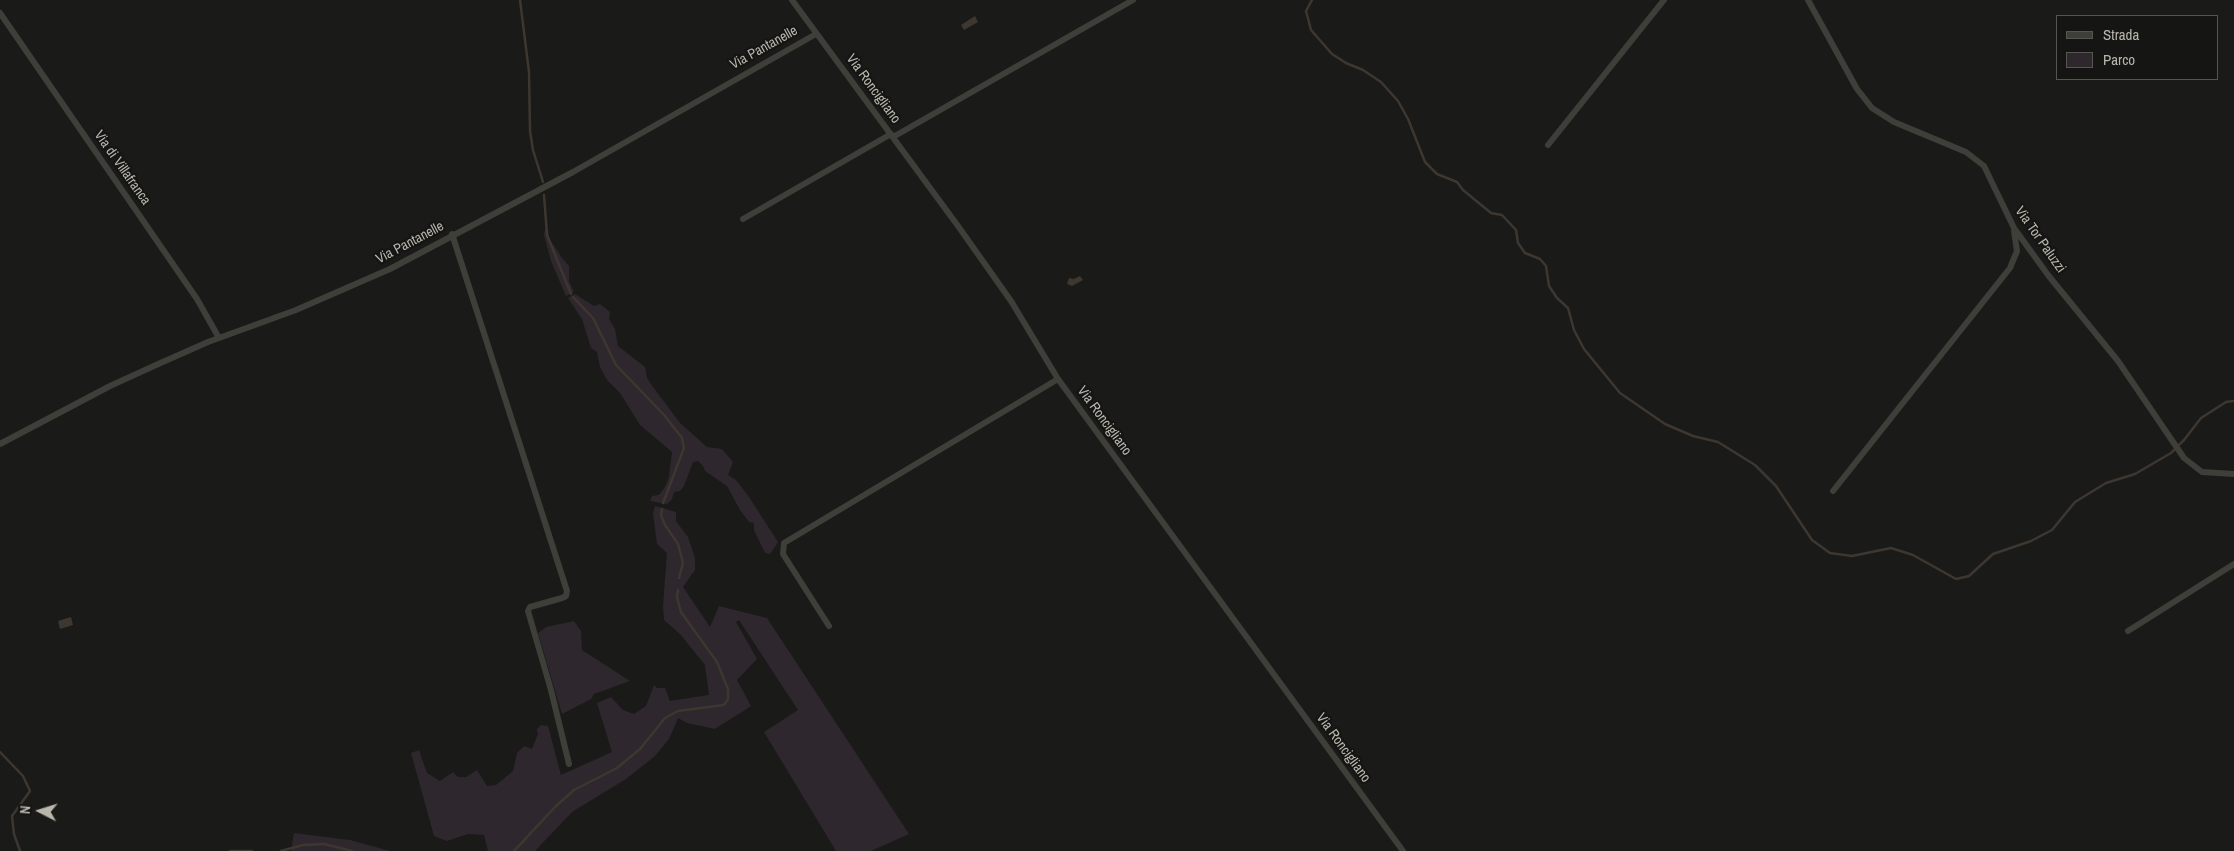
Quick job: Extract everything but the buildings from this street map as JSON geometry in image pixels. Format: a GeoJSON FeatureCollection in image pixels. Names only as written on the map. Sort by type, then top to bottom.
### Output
{"type":"FeatureCollection","features":[{"type":"Feature","properties":{"kind":"street","name":"Via Roncigliano"},"geometry":{"type":"LineString","coordinates":[[792,0],[1011,302],[1058,379],[1403,851]]}},
{"type":"Feature","properties":{"kind":"street"},"geometry":{"type":"LineString","coordinates":[[743,219],[1133,0]]}},
{"type":"Feature","properties":{"kind":"street"},"geometry":{"type":"LineString","coordinates":[[1548,145],[1664,0]]}},
{"type":"Feature","properties":{"kind":"street","name":"Via Tor Paluzzi"},"geometry":{"type":"LineString","coordinates":[[1808,0],[1857,88],[1867,102],[1890,120],[1961,150],[1977,159],[1989,174],[2014,228],[2054,282],[2118,362],[2180,452],[2192,466],[2202,472],[2234,474]]}},
{"type":"Feature","properties":{"kind":"street","name":"Via di Villafranca"},"geometry":{"type":"LineString","coordinates":[[0,14],[196,299],[219,338]]}},
{"type":"Feature","properties":{"kind":"street","name":"Via Pantanelle"},"geometry":{"type":"LineString","coordinates":[[0,444],[110,386],[219,338],[296,310],[351,287],[406,261],[452,234],[573,172],[816,34]]}},
{"type":"Feature","properties":{"kind":"street"},"geometry":{"type":"LineString","coordinates":[[1832,491],[2010,268],[2017,248],[2014,228]]}},
{"type":"Feature","properties":{"kind":"street"},"geometry":{"type":"LineString","coordinates":[[452,234],[567,591],[566,596],[530,607],[528,611],[551,690],[569,764]]}},
{"type":"Feature","properties":{"kind":"street"},"geometry":{"type":"LineString","coordinates":[[829,626],[783,554],[784,543],[1058,379]]}},
{"type":"Feature","properties":{"kind":"street"},"geometry":{"type":"LineString","coordinates":[[2128,631],[2234,564]]}},
{"type":"Feature","properties":{"kind":"green space"},"geometry":{"type":"Polygon","coordinates":[[[545,230],[548,230],[549,238],[569,266],[569,281],[574,292],[566,296],[551,261],[544,235],[545,230]]]}},
{"type":"Feature","properties":{"kind":"green space"},"geometry":{"type":"Polygon","coordinates":[[[575,294],[594,306],[600,304],[610,312],[609,319],[615,329],[618,346],[645,367],[647,378],[680,423],[707,447],[722,449],[733,462],[728,475],[736,480],[749,497],[778,542],[770,554],[765,553],[754,530],[754,523],[749,522],[740,510],[727,486],[705,471],[698,461],[693,462],[684,486],[680,491],[674,492],[672,499],[667,504],[650,501],[652,496],[659,495],[665,487],[669,477],[672,452],[640,425],[620,393],[607,380],[600,367],[597,352],[591,348],[582,319],[568,298],[575,294]]]}},
{"type":"Feature","properties":{"kind":"green space"},"geometry":{"type":"Polygon","coordinates":[[[655,506],[676,512],[676,521],[688,537],[695,558],[695,570],[683,587],[710,627],[719,606],[767,618],[909,834],[871,851],[836,851],[764,732],[798,710],[739,620],[736,622],[757,659],[737,680],[751,706],[715,729],[687,723],[678,718],[669,739],[655,756],[626,779],[572,812],[535,851],[488,851],[484,835],[468,834],[447,841],[434,836],[411,753],[419,750],[427,773],[440,781],[453,772],[458,777],[466,777],[477,770],[487,786],[496,785],[513,771],[517,753],[524,746],[532,749],[538,734],[537,729],[541,725],[548,726],[561,775],[612,752],[597,703],[611,697],[623,710],[634,714],[646,706],[654,685],[657,688],[665,688],[670,701],[709,695],[705,665],[680,634],[664,620],[663,606],[667,553],[657,544],[653,514],[655,506]]]}},
{"type":"Feature","properties":{"kind":"green space"},"geometry":{"type":"Polygon","coordinates":[[[574,621],[581,631],[582,650],[630,681],[594,694],[591,699],[562,714],[538,633],[546,627],[574,621]]]}},
{"type":"Feature","properties":{"kind":"green space"},"geometry":{"type":"Polygon","coordinates":[[[294,833],[350,840],[390,851],[291,851],[294,833]]]}},
{"type":"Feature","properties":{"kind":"shaded area"},"geometry":{"type":"Polygon","coordinates":[[[975,16],[978,22],[964,30],[961,25],[975,16]]]}},
{"type":"Feature","properties":{"kind":"shaded area"},"geometry":{"type":"Polygon","coordinates":[[[1080,276],[1083,280],[1072,286],[1067,284],[1069,278],[1074,279],[1080,276]]]}},
{"type":"Feature","properties":{"kind":"shaded area"},"geometry":{"type":"Polygon","coordinates":[[[71,617],[73,625],[60,629],[58,621],[71,617]]]}},
{"type":"Feature","properties":{"kind":"waterway"},"geometry":{"type":"LineString","coordinates":[[520,0],[529,72],[530,131],[533,150],[543,182]]}},
{"type":"Feature","properties":{"kind":"waterway"},"geometry":{"type":"LineString","coordinates":[[1312,0],[1306,11],[1311,30],[1332,54],[1381,82],[1398,101],[1408,119],[1425,162],[1437,174],[1457,182],[1463,190],[1491,213],[1502,215],[1516,230],[1518,243],[1525,253],[1540,259],[1546,266],[1549,286],[1557,298],[1568,308],[1574,330],[1584,349],[1620,393],[1665,424],[1693,436],[1718,442],[1755,465],[1776,486],[1812,540],[1830,553],[1852,556],[1891,548],[1913,555],[1956,579],[1969,576],[1993,554],[2031,541],[2052,530],[2075,502],[2106,483],[2135,474],[2171,453],[2201,418],[2226,402],[2234,401]]}},
{"type":"Feature","properties":{"kind":"waterway"},"geometry":{"type":"LineString","coordinates":[[544,195],[547,235],[571,294]]}},
{"type":"Feature","properties":{"kind":"waterway"},"geometry":{"type":"LineString","coordinates":[[573,297],[593,318],[616,365],[665,416],[682,438],[684,448],[663,503]]}},
{"type":"Feature","properties":{"kind":"waterway"},"geometry":{"type":"LineString","coordinates":[[662,509],[661,515],[665,525],[678,544],[683,563],[679,578]]}},
{"type":"Feature","properties":{"kind":"waterway"},"geometry":{"type":"LineString","coordinates":[[514,851],[555,807],[574,790],[617,768],[640,749],[665,718],[678,711],[724,705],[728,699],[728,689],[717,662],[681,612],[677,597],[678,590]]}},
{"type":"Feature","properties":{"kind":"waterway"},"geometry":{"type":"LineString","coordinates":[[0,752],[23,776],[30,791],[12,816],[14,834],[20,851]]}},
{"type":"Feature","properties":{"kind":"waterway"},"geometry":{"type":"LineString","coordinates":[[281,851],[303,845],[324,844],[352,851]]}},
{"type":"Feature","properties":{"kind":"waterway"},"geometry":{"type":"LineString","coordinates":[[230,851],[252,851]]}}]}
